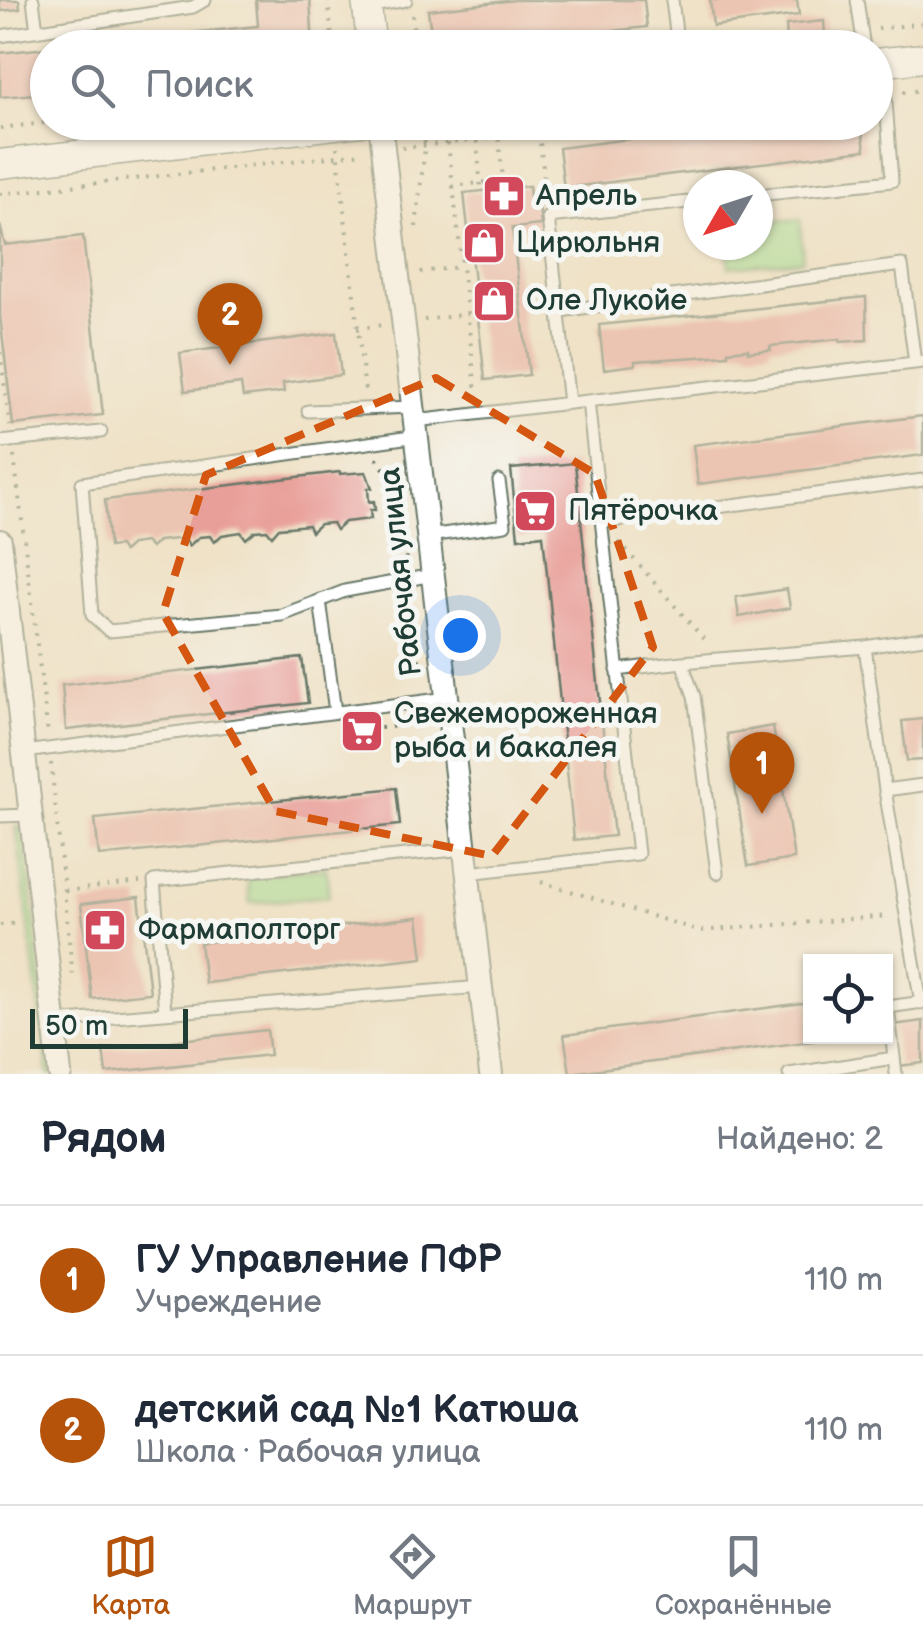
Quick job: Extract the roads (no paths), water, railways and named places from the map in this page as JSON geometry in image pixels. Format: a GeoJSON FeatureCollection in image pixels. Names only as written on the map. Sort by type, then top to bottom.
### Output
{"type":"FeatureCollection","features":[{"type":"Feature","properties":{"kind":"street"},"geometry":{"type":"LineString","coordinates":[[367,4],[370,30]]}},
{"type":"Feature","properties":{"kind":"street"},"geometry":{"type":"LineString","coordinates":[[893,58],[923,58]]}},
{"type":"Feature","properties":{"kind":"street"},"geometry":{"type":"LineString","coordinates":[[0,164],[206,140]]}},
{"type":"Feature","properties":{"kind":"street","name":"Рабочая улица"},"geometry":{"type":"LineString","coordinates":[[383,140],[492,1074]]}},
{"type":"Feature","properties":{"kind":"street"},"geometry":{"type":"LineString","coordinates":[[0,541],[31,815],[66,1021],[60,1074]]}},
{"type":"Feature","properties":{"kind":"lane"},"geometry":{"type":"LineString","coordinates":[[33,0],[37,30]]}},
{"type":"Feature","properties":{"kind":"lane"},"geometry":{"type":"LineString","coordinates":[[44,30],[193,8],[205,0]]}},
{"type":"Feature","properties":{"kind":"lane"},"geometry":{"type":"LineString","coordinates":[[367,4],[408,0]]}},
{"type":"Feature","properties":{"kind":"lane"},"geometry":{"type":"LineString","coordinates":[[672,0],[676,30]]}},
{"type":"Feature","properties":{"kind":"lane"},"geometry":{"type":"LineString","coordinates":[[858,0],[862,30]]}},
{"type":"Feature","properties":{"kind":"lane"},"geometry":{"type":"LineString","coordinates":[[0,36],[30,32]]}},
{"type":"Feature","properties":{"kind":"lane"},"geometry":{"type":"LineString","coordinates":[[773,193],[892,181],[886,140]]}},
{"type":"Feature","properties":{"kind":"lane"},"geometry":{"type":"LineString","coordinates":[[568,403],[548,217],[683,203]]}},
{"type":"Feature","properties":{"kind":"lane"},"geometry":{"type":"LineString","coordinates":[[433,574],[345,591],[282,615],[109,631],[92,615],[82,483],[416,421],[919,362],[902,265],[560,311]]}},
{"type":"Feature","properties":{"kind":"lane"},"geometry":{"type":"LineString","coordinates":[[468,873],[638,854],[588,401]]}},
{"type":"Feature","properties":{"kind":"lane"},"geometry":{"type":"LineString","coordinates":[[308,411],[416,421]]}},
{"type":"Feature","properties":{"kind":"lane"},"geometry":{"type":"LineString","coordinates":[[6,442],[100,432]]}},
{"type":"Feature","properties":{"kind":"lane"},"geometry":{"type":"LineString","coordinates":[[602,522],[923,480]]}},
{"type":"Feature","properties":{"kind":"lane"},"geometry":{"type":"LineString","coordinates":[[429,536],[505,525],[499,481]]}},
{"type":"Feature","properties":{"kind":"lane"},"geometry":{"type":"LineString","coordinates":[[320,600],[335,712]]}},
{"type":"Feature","properties":{"kind":"lane"},"geometry":{"type":"LineString","coordinates":[[617,670],[923,638]]}},
{"type":"Feature","properties":{"kind":"lane"},"geometry":{"type":"LineString","coordinates":[[865,647],[884,790],[922,1002],[888,1007],[896,1074]]}},
{"type":"Feature","properties":{"kind":"lane"},"geometry":{"type":"LineString","coordinates":[[682,662],[694,696],[718,873]]}},
{"type":"Feature","properties":{"kind":"lane"},"geometry":{"type":"LineString","coordinates":[[24,752],[448,698]]}},
{"type":"Feature","properties":{"kind":"lane"},"geometry":{"type":"LineString","coordinates":[[884,790],[923,786]]}},
{"type":"Feature","properties":{"kind":"lane"},"geometry":{"type":"LineString","coordinates":[[0,816],[31,815]]}},
{"type":"Feature","properties":{"kind":"lane"},"geometry":{"type":"LineString","coordinates":[[165,1012],[154,880],[465,849]]}},
{"type":"Feature","properties":{"kind":"lane"},"geometry":{"type":"LineString","coordinates":[[66,1021],[482,987]]}},
{"type":"Feature","properties":{"kind":"lane"},"geometry":{"type":"LineString","coordinates":[[789,1074],[894,1058]]}},
{"type":"Feature","properties":{"kind":"place","name":"Апрель"},"geometry":{"type":"Point","coordinates":[504,196]}},
{"type":"Feature","properties":{"kind":"place","name":"Цирюльня"},"geometry":{"type":"Point","coordinates":[484,243]}},
{"type":"Feature","properties":{"kind":"place","name":"Оле Лукойе"},"geometry":{"type":"Point","coordinates":[494,301]}},
{"type":"Feature","properties":{"kind":"place","name":"детский сад №1 Катюша"},"geometry":{"type":"Point","coordinates":[230,365]}},
{"type":"Feature","properties":{"kind":"place","name":"Пятёрочка"},"geometry":{"type":"Point","coordinates":[535,511]}},
{"type":"Feature","properties":{"kind":"place","name":"Свежемороженная рыба и бакалея"},"geometry":{"type":"Point","coordinates":[362,731]}},
{"type":"Feature","properties":{"kind":"place","name":"ГУ Управление ПФР"},"geometry":{"type":"Point","coordinates":[762,814]}},
{"type":"Feature","properties":{"kind":"place","name":"Фармаполторг"},"geometry":{"type":"Point","coordinates":[105,930]}}]}
